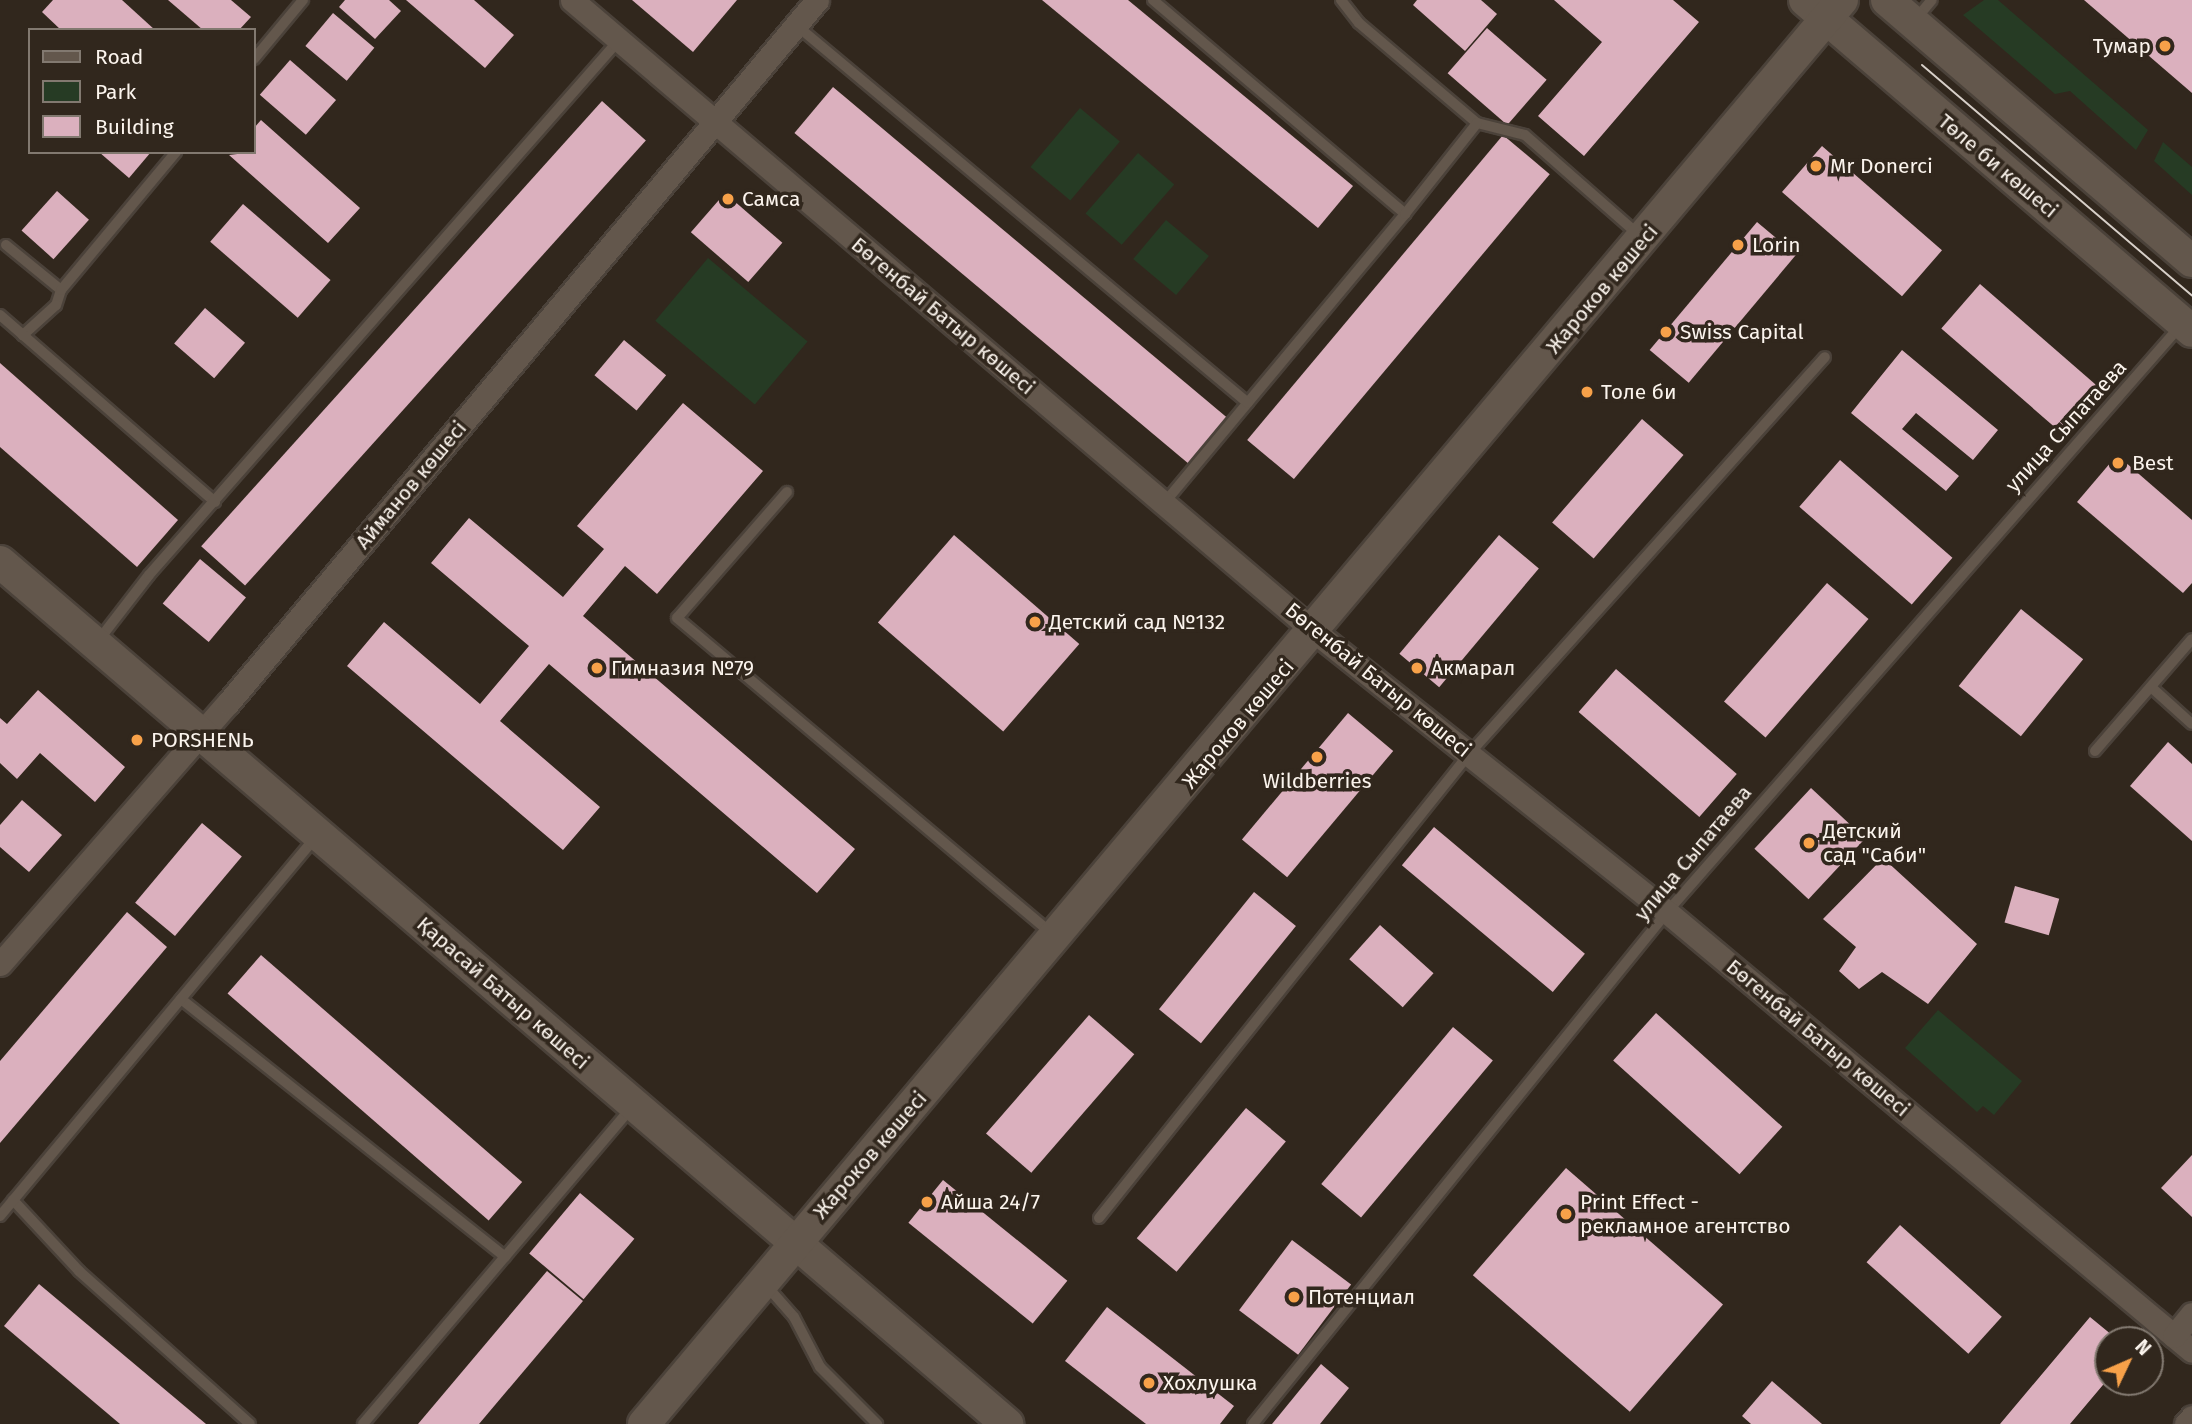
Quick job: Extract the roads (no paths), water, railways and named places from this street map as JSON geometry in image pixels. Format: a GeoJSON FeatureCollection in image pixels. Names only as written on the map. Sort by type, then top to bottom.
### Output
{"type":"FeatureCollection","features":[{"type":"Feature","properties":{"kind":"street","name":"Бөгенбай Батыр көшесі"},"geometry":{"type":"LineString","coordinates":[[572,0],[1315,632],[1667,912],[2192,1351]]}},
{"type":"Feature","properties":{"kind":"street","name":"Айманов көшесі"},"geometry":{"type":"LineString","coordinates":[[0,964],[201,734],[817,0]]}},
{"type":"Feature","properties":{"kind":"street"},"geometry":{"type":"LineString","coordinates":[[1887,0],[1923,11],[2192,261]]}},
{"type":"Feature","properties":{"kind":"street","name":"Жароков көшесі"},"geometry":{"type":"LineString","coordinates":[[644,1424],[1644,239],[1824,6]]}},
{"type":"Feature","properties":{"kind":"street","name":"Төле би көшесі"},"geometry":{"type":"LineString","coordinates":[[1824,6],[2187,327]]}},
{"type":"Feature","properties":{"kind":"street","name":"Қарасай Батыр көшесі"},"geometry":{"type":"LineString","coordinates":[[0,562],[1007,1424]]}},
{"type":"Feature","properties":{"kind":"street"},"geometry":{"type":"LineString","coordinates":[[2174,1336],[2192,1314]]}},
{"type":"Feature","properties":{"kind":"street"},"geometry":{"type":"LineString","coordinates":[[2186,1424],[2192,1416]]}},
{"type":"Feature","properties":{"kind":"lane"},"geometry":{"type":"LineString","coordinates":[[256,57],[303,0]]}},
{"type":"Feature","properties":{"kind":"lane"},"geometry":{"type":"LineString","coordinates":[[1153,0],[1405,215]]}},
{"type":"Feature","properties":{"kind":"lane"},"geometry":{"type":"LineString","coordinates":[[1340,0],[1359,23],[1477,123],[1525,135],[1644,239]]}},
{"type":"Feature","properties":{"kind":"lane"},"geometry":{"type":"LineString","coordinates":[[796,25],[1248,403]]}},
{"type":"Feature","properties":{"kind":"lane"},"geometry":{"type":"LineString","coordinates":[[96,644],[215,502],[619,40]]}},
{"type":"Feature","properties":{"kind":"lane"},"geometry":{"type":"LineString","coordinates":[[1164,503],[1405,215],[1477,123]]}},
{"type":"Feature","properties":{"kind":"lane"},"geometry":{"type":"LineString","coordinates":[[23,335],[56,305],[61,290],[174,154]]}},
{"type":"Feature","properties":{"kind":"lane"},"geometry":{"type":"LineString","coordinates":[[6,245],[61,290]]}},
{"type":"Feature","properties":{"kind":"lane"},"geometry":{"type":"LineString","coordinates":[[0,315],[215,502]]}},
{"type":"Feature","properties":{"kind":"lane","name":"улица Сыпатаева"},"geometry":{"type":"LineString","coordinates":[[1253,1424],[1667,912],[2187,327]]}},
{"type":"Feature","properties":{"kind":"lane"},"geometry":{"type":"LineString","coordinates":[[1099,1217],[1469,754],[1825,357]]}},
{"type":"Feature","properties":{"kind":"lane"},"geometry":{"type":"LineString","coordinates":[[787,492],[677,618],[1056,937]]}},
{"type":"Feature","properties":{"kind":"lane"},"geometry":{"type":"LineString","coordinates":[[2095,751],[2192,639]]}},
{"type":"Feature","properties":{"kind":"lane"},"geometry":{"type":"LineString","coordinates":[[2151,687],[2192,724]]}},
{"type":"Feature","properties":{"kind":"lane"},"geometry":{"type":"LineString","coordinates":[[0,1216],[318,834]]}},
{"type":"Feature","properties":{"kind":"lane"},"geometry":{"type":"LineString","coordinates":[[181,999],[505,1257]]}},
{"type":"Feature","properties":{"kind":"lane"},"geometry":{"type":"LineString","coordinates":[[363,1424],[634,1105]]}},
{"type":"Feature","properties":{"kind":"lane"},"geometry":{"type":"LineString","coordinates":[[13,1200],[79,1271],[250,1424]]}},
{"type":"Feature","properties":{"kind":"lane"},"geometry":{"type":"LineString","coordinates":[[763,1282],[794,1317],[820,1367],[877,1424]]}},
{"type":"Feature","properties":{"kind":"tram line"},"geometry":{"type":"LineString","coordinates":[[1922,65],[2192,296]]}},
{"type":"Feature","properties":{"kind":"place","name":"Тумар"},"geometry":{"type":"Point","coordinates":[2165,46]}},
{"type":"Feature","properties":{"kind":"place","name":"Mr Donerci"},"geometry":{"type":"Point","coordinates":[1816,166]}},
{"type":"Feature","properties":{"kind":"place","name":"Самса"},"geometry":{"type":"Point","coordinates":[728,199]}},
{"type":"Feature","properties":{"kind":"place","name":"Lorin"},"geometry":{"type":"Point","coordinates":[1738,245]}},
{"type":"Feature","properties":{"kind":"place","name":"Swiss Capital"},"geometry":{"type":"Point","coordinates":[1666,332]}},
{"type":"Feature","properties":{"kind":"place","name":"Толе би"},"geometry":{"type":"Point","coordinates":[1587,392]}},
{"type":"Feature","properties":{"kind":"place","name":"Best"},"geometry":{"type":"Point","coordinates":[2118,463]}},
{"type":"Feature","properties":{"kind":"place","name":"Детский сад №132"},"geometry":{"type":"Point","coordinates":[1035,622]}},
{"type":"Feature","properties":{"kind":"place","name":"Гимназия №79"},"geometry":{"type":"Point","coordinates":[597,668]}},
{"type":"Feature","properties":{"kind":"place","name":"Акмарал"},"geometry":{"type":"Point","coordinates":[1417,668]}},
{"type":"Feature","properties":{"kind":"place","name":"PORSHENЬ"},"geometry":{"type":"Point","coordinates":[137,740]}},
{"type":"Feature","properties":{"kind":"place","name":"Wildberries"},"geometry":{"type":"Point","coordinates":[1317,757]}},
{"type":"Feature","properties":{"kind":"place","name":"Детский сад \"Саби\""},"geometry":{"type":"Point","coordinates":[1809,843]}},
{"type":"Feature","properties":{"kind":"place","name":"Айша 24/7"},"geometry":{"type":"Point","coordinates":[927,1202]}},
{"type":"Feature","properties":{"kind":"place","name":"Print Effect - рекламное агентство"},"geometry":{"type":"Point","coordinates":[1566,1214]}},
{"type":"Feature","properties":{"kind":"place","name":"Потенциал"},"geometry":{"type":"Point","coordinates":[1294,1297]}},
{"type":"Feature","properties":{"kind":"place","name":"Хохлушка"},"geometry":{"type":"Point","coordinates":[1149,1383]}}]}
